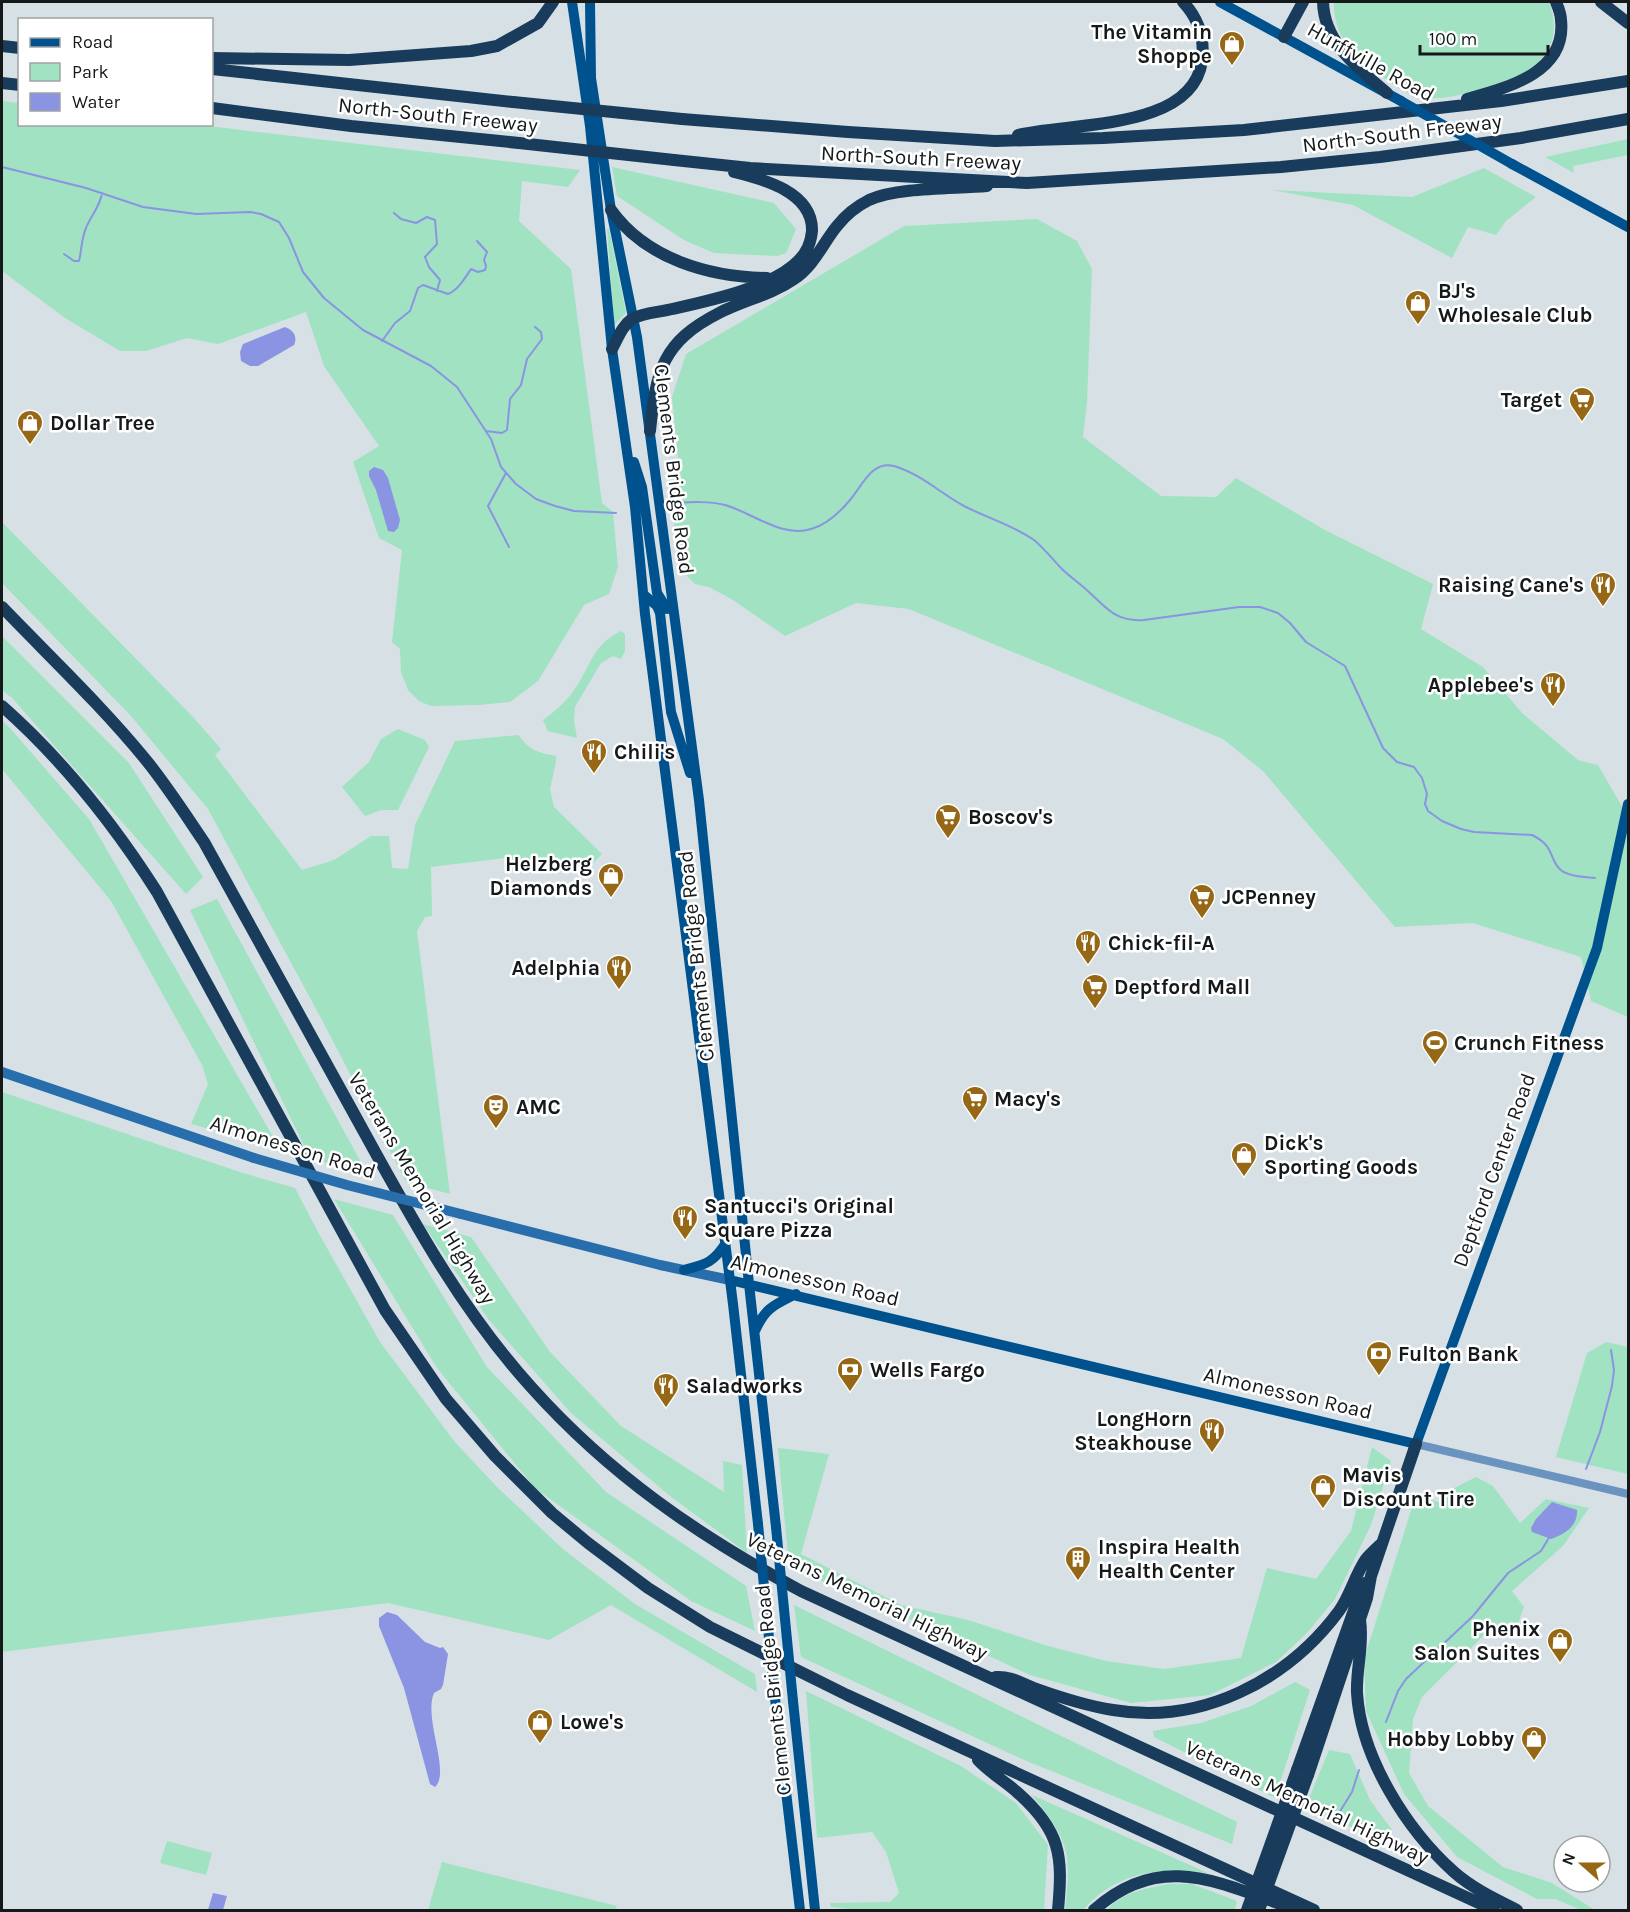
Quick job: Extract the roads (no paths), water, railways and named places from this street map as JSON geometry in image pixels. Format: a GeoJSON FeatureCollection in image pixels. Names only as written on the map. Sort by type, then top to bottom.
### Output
{"type":"FeatureCollection","features":[{"type":"Feature","properties":{"kind":"highway"},"geometry":{"type":"LineString","coordinates":[[213,58],[339,61],[471,51],[497,46],[538,23],[553,2]]}},
{"type":"Feature","properties":{"kind":"highway"},"geometry":{"type":"LineString","coordinates":[[995,141],[1038,130],[1147,115],[1179,101],[1194,84],[1202,65],[1203,52],[1200,26],[1183,2]]}},
{"type":"Feature","properties":{"kind":"highway"},"geometry":{"type":"LineString","coordinates":[[1284,36],[1303,2]]}},
{"type":"Feature","properties":{"kind":"highway"},"geometry":{"type":"LineString","coordinates":[[1323,2],[1325,20],[1346,57],[1387,93]]}},
{"type":"Feature","properties":{"kind":"highway"},"geometry":{"type":"LineString","coordinates":[[1428,110],[1503,89],[1523,81],[1543,67],[1553,56],[1560,38],[1562,20],[1556,2]]}},
{"type":"Feature","properties":{"kind":"highway"},"geometry":{"type":"LineString","coordinates":[[1601,2],[1629,23]]}},
{"type":"Feature","properties":{"kind":"highway"},"geometry":{"type":"LineString","coordinates":[[2,46],[18,48]]}},
{"type":"Feature","properties":{"kind":"highway","name":"North-South Freeway"},"geometry":{"type":"LineString","coordinates":[[213,69],[681,119],[995,141],[1244,130],[1501,101],[1629,81]]}},
{"type":"Feature","properties":{"kind":"highway"},"geometry":{"type":"LineString","coordinates":[[2,83],[18,85]]}},
{"type":"Feature","properties":{"kind":"highway","name":"North-South Freeway"},"geometry":{"type":"LineString","coordinates":[[213,108],[351,126],[750,168],[1027,183],[1281,167],[1380,157],[1521,138],[1629,118]]}},
{"type":"Feature","properties":{"kind":"highway"},"geometry":{"type":"LineString","coordinates":[[612,350],[622,329],[633,318],[699,303],[751,287],[790,267],[799,260],[809,244],[812,227],[810,217],[797,198],[771,183],[744,174],[674,160]]}},
{"type":"Feature","properties":{"kind":"highway"},"geometry":{"type":"LineString","coordinates":[[650,431],[654,389],[658,375],[677,342],[688,332],[720,312],[770,292],[801,274],[819,254],[837,226],[859,206],[870,200],[906,192],[1027,183]]}},
{"type":"Feature","properties":{"kind":"highway"},"geometry":{"type":"LineString","coordinates":[[612,210],[627,230],[638,239],[670,257],[698,268],[747,278],[771,278]]}},
{"type":"Feature","properties":{"kind":"highway","name":"Veterans Memorial Highway"},"geometry":{"type":"LineString","coordinates":[[2,607],[115,724],[175,798],[204,842],[436,1259],[492,1339],[532,1389],[589,1446],[681,1520],[724,1548],[801,1591],[1494,1911]]}},
{"type":"Feature","properties":{"kind":"highway"},"geometry":{"type":"LineString","coordinates":[[2,706],[78,783],[104,814],[139,864],[157,892],[385,1310],[446,1399],[495,1456],[552,1513],[648,1588],[710,1627],[971,1753],[1313,1910]]}},
{"type":"Feature","properties":{"kind":"highway"},"geometry":{"type":"LineString","coordinates":[[1247,1911],[1368,1598],[1371,1576],[1416,1444]]}},
{"type":"Feature","properties":{"kind":"highway"},"geometry":{"type":"LineString","coordinates":[[989,1678],[1006,1677],[1062,1697],[1123,1711],[1180,1710],[1217,1702],[1267,1679],[1307,1648],[1341,1609],[1366,1560],[1382,1543]]}},
{"type":"Feature","properties":{"kind":"highway"},"geometry":{"type":"LineString","coordinates":[[1259,1911],[1359,1596],[1371,1576]]}},
{"type":"Feature","properties":{"kind":"highway"},"geometry":{"type":"LineString","coordinates":[[1360,1620],[1363,1636],[1357,1694],[1368,1744],[1394,1799],[1422,1839],[1455,1873],[1489,1896],[1517,1911]]}},
{"type":"Feature","properties":{"kind":"highway"},"geometry":{"type":"LineString","coordinates":[[971,1753],[1019,1794],[1038,1813],[1051,1832],[1061,1860],[1058,1911]]}},
{"type":"Feature","properties":{"kind":"highway"},"geometry":{"type":"LineString","coordinates":[[1094,1911],[1103,1902],[1130,1886],[1159,1877],[1177,1875],[1206,1880],[1286,1906],[1313,1910]]}},
{"type":"Feature","properties":{"kind":"main road","name":"Clements Bridge Road"},"geometry":{"type":"LineString","coordinates":[[572,2],[590,126],[612,350],[635,507],[643,594],[726,1243],[800,1911]]}},
{"type":"Feature","properties":{"kind":"main road","name":"Clements Bridge Road"},"geometry":{"type":"LineString","coordinates":[[590,2],[591,78],[612,210],[633,318],[650,431],[699,800],[815,1911]]}},
{"type":"Feature","properties":{"kind":"main road","name":"Hurffville Road"},"geometry":{"type":"LineString","coordinates":[[1220,2],[1629,227]]}},
{"type":"Feature","properties":{"kind":"main road"},"geometry":{"type":"LineString","coordinates":[[625,434],[642,488],[657,593],[666,609],[673,611]]}},
{"type":"Feature","properties":{"kind":"main road"},"geometry":{"type":"LineString","coordinates":[[643,594],[657,606],[660,613],[671,712],[699,800]]}},
{"type":"Feature","properties":{"kind":"main road","name":"Deptford Center Road"},"geometry":{"type":"LineString","coordinates":[[1416,1444],[1597,948],[1629,804]]}},
{"type":"Feature","properties":{"kind":"main road","name":"Almonesson Road"},"geometry":{"type":"LineString","coordinates":[[2,1072],[254,1158],[461,1215],[1416,1444]]}},
{"type":"Feature","properties":{"kind":"main road"},"geometry":{"type":"LineString","coordinates":[[684,1270],[708,1264],[726,1243]]}},
{"type":"Feature","properties":{"kind":"main road"},"geometry":{"type":"LineString","coordinates":[[754,1334],[761,1317],[770,1307],[796,1294]]}},
{"type":"Feature","properties":{"kind":"street","name":"Almonesson Road"},"geometry":{"type":"LineString","coordinates":[[1416,1444],[1629,1494]]}},
{"type":"Feature","properties":{"kind":"water"},"geometry":{"type":"Polygon","coordinates":[[[285,327],[294,334],[294,345],[258,366],[250,366],[241,361],[240,352],[243,344],[285,327]]]}},
{"type":"Feature","properties":{"kind":"water"},"geometry":{"type":"Polygon","coordinates":[[[374,467],[383,470],[388,478],[400,520],[394,532],[388,531],[376,490],[369,476],[369,471],[374,467]]]}},
{"type":"Feature","properties":{"kind":"water"},"geometry":{"type":"Polygon","coordinates":[[[1552,1502],[1577,1510],[1577,1516],[1570,1529],[1551,1539],[1532,1532],[1531,1528],[1552,1502]]]}},
{"type":"Feature","properties":{"kind":"water"},"geometry":{"type":"Polygon","coordinates":[[[387,1612],[397,1615],[425,1642],[443,1647],[448,1654],[443,1685],[434,1693],[432,1704],[440,1769],[439,1780],[435,1787],[430,1784],[404,1688],[379,1626],[379,1618],[387,1612]]]}},
{"type":"Feature","properties":{"kind":"water"},"geometry":{"type":"Polygon","coordinates":[[[213,1893],[227,1896],[223,1910],[208,1910],[213,1893]]]}},
{"type":"Feature","properties":{"kind":"waterway"},"geometry":{"type":"LineString","coordinates":[[2,167],[86,188],[143,207],[196,214],[250,212],[279,222],[289,238],[303,272],[324,298],[363,330],[431,366],[457,387],[491,439],[501,467],[516,484],[536,499],[555,506],[574,511],[616,513]]}},
{"type":"Feature","properties":{"kind":"waterway"},"geometry":{"type":"LineString","coordinates":[[64,254],[74,261],[79,261],[84,232],[102,193]]}},
{"type":"Feature","properties":{"kind":"waterway"},"geometry":{"type":"LineString","coordinates":[[394,213],[401,219],[416,223],[427,217],[435,220],[437,244],[425,257],[429,267],[440,280],[437,291]]}},
{"type":"Feature","properties":{"kind":"waterway"},"geometry":{"type":"LineString","coordinates":[[382,341],[395,323],[410,311],[418,288],[423,285],[448,294],[458,287],[471,269],[478,272],[485,270],[484,260],[487,252],[477,241]]}},
{"type":"Feature","properties":{"kind":"waterway"},"geometry":{"type":"LineString","coordinates":[[486,431],[502,433],[507,430],[510,399],[521,385],[527,359],[542,339],[541,332],[535,327]]}},
{"type":"Feature","properties":{"kind":"waterway"},"geometry":{"type":"LineString","coordinates":[[676,503],[701,502],[725,505],[778,527],[800,531],[811,529],[828,521],[850,500],[874,470],[886,465],[894,466],[922,479],[964,506],[1034,540],[1065,572],[1119,617],[1144,620],[1239,607],[1260,607],[1278,613],[1306,642],[1345,666],[1383,748],[1397,762],[1414,767],[1422,778],[1427,794],[1425,804],[1428,811],[1442,821],[1461,829],[1474,832],[1532,835],[1545,844],[1562,871],[1573,876],[1595,878]]}},
{"type":"Feature","properties":{"kind":"waterway"},"geometry":{"type":"LineString","coordinates":[[506,473],[488,506],[509,547]]}},
{"type":"Feature","properties":{"kind":"waterway"},"geometry":{"type":"LineString","coordinates":[[1586,1469],[1600,1432],[1612,1386],[1614,1370],[1611,1350]]}},
{"type":"Feature","properties":{"kind":"waterway"},"geometry":{"type":"LineString","coordinates":[[1386,1722],[1398,1691],[1406,1679],[1473,1616],[1508,1573],[1541,1551],[1550,1536]]}},
{"type":"Feature","properties":{"kind":"waterway"},"geometry":{"type":"LineString","coordinates":[[1334,1821],[1352,1792],[1359,1770]]}},
{"type":"Feature","properties":{"kind":"place","name":"The Vitamin Shoppe"},"geometry":{"type":"Point","coordinates":[1232,67]}},
{"type":"Feature","properties":{"kind":"place","name":"BJ's Wholesale Club"},"geometry":{"type":"Point","coordinates":[1418,326]}},
{"type":"Feature","properties":{"kind":"place","name":"Target"},"geometry":{"type":"Point","coordinates":[1582,423]}},
{"type":"Feature","properties":{"kind":"place","name":"Dollar Tree"},"geometry":{"type":"Point","coordinates":[30,446]}},
{"type":"Feature","properties":{"kind":"place","name":"Raising Cane's"},"geometry":{"type":"Point","coordinates":[1603,608]}},
{"type":"Feature","properties":{"kind":"place","name":"Applebee's"},"geometry":{"type":"Point","coordinates":[1553,708]}},
{"type":"Feature","properties":{"kind":"place","name":"Chili's"},"geometry":{"type":"Point","coordinates":[594,775]}},
{"type":"Feature","properties":{"kind":"place","name":"Boscov's"},"geometry":{"type":"Point","coordinates":[948,840]}},
{"type":"Feature","properties":{"kind":"place","name":"Helzberg Diamonds"},"geometry":{"type":"Point","coordinates":[611,899]}},
{"type":"Feature","properties":{"kind":"place","name":"JCPenney"},"geometry":{"type":"Point","coordinates":[1202,920]}},
{"type":"Feature","properties":{"kind":"place","name":"Chick-fil-A"},"geometry":{"type":"Point","coordinates":[1088,966]}},
{"type":"Feature","properties":{"kind":"place","name":"Adelphia"},"geometry":{"type":"Point","coordinates":[619,991]}},
{"type":"Feature","properties":{"kind":"place","name":"Deptford Mall"},"geometry":{"type":"Point","coordinates":[1095,1010]}},
{"type":"Feature","properties":{"kind":"place","name":"Crunch Fitness"},"geometry":{"type":"Point","coordinates":[1435,1066]}},
{"type":"Feature","properties":{"kind":"place","name":"Macy's"},"geometry":{"type":"Point","coordinates":[975,1122]}},
{"type":"Feature","properties":{"kind":"place","name":"AMC"},"geometry":{"type":"Point","coordinates":[496,1130]}},
{"type":"Feature","properties":{"kind":"place","name":"Dick's Sporting Goods"},"geometry":{"type":"Point","coordinates":[1244,1178]}},
{"type":"Feature","properties":{"kind":"place","name":"Santucci's Original Square Pizza"},"geometry":{"type":"Point","coordinates":[685,1241]}},
{"type":"Feature","properties":{"kind":"place","name":"Fulton Bank"},"geometry":{"type":"Point","coordinates":[1379,1377]}},
{"type":"Feature","properties":{"kind":"place","name":"Wells Fargo"},"geometry":{"type":"Point","coordinates":[850,1393]}},
{"type":"Feature","properties":{"kind":"place","name":"Saladworks"},"geometry":{"type":"Point","coordinates":[666,1409]}},
{"type":"Feature","properties":{"kind":"place","name":"LongHorn Steakhouse"},"geometry":{"type":"Point","coordinates":[1212,1454]}},
{"type":"Feature","properties":{"kind":"place","name":"Mavis Discount Tire"},"geometry":{"type":"Point","coordinates":[1323,1510]}},
{"type":"Feature","properties":{"kind":"place","name":"Inspira Health Health Center"},"geometry":{"type":"Point","coordinates":[1078,1582]}},
{"type":"Feature","properties":{"kind":"place","name":"Phenix Salon Suites"},"geometry":{"type":"Point","coordinates":[1560,1664]}},
{"type":"Feature","properties":{"kind":"place","name":"Lowe's"},"geometry":{"type":"Point","coordinates":[540,1745]}},
{"type":"Feature","properties":{"kind":"place","name":"Hobby Lobby"},"geometry":{"type":"Point","coordinates":[1534,1762]}}]}
